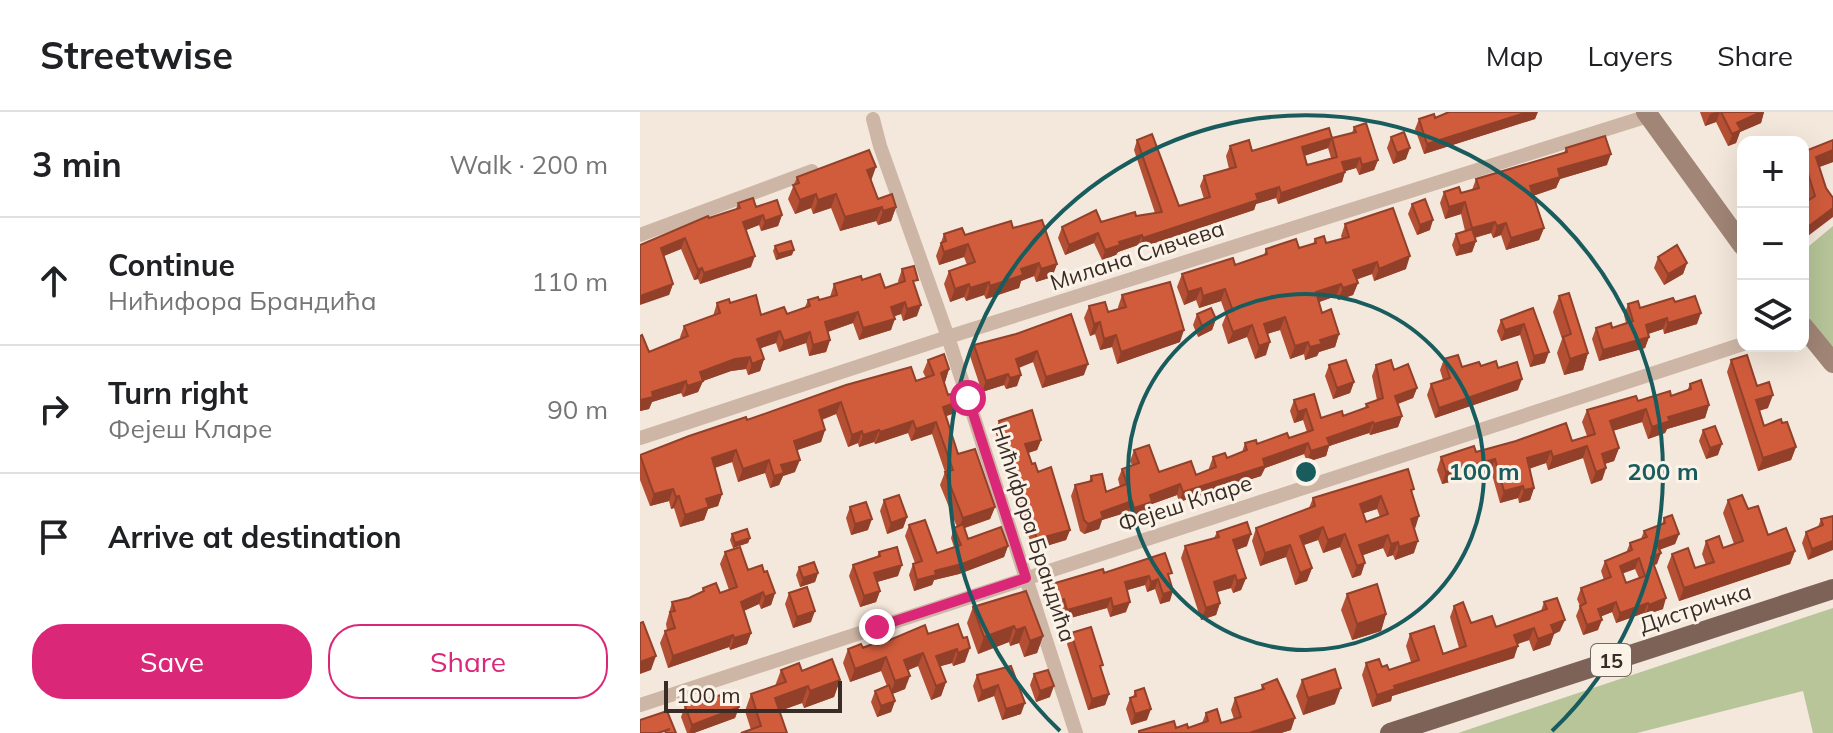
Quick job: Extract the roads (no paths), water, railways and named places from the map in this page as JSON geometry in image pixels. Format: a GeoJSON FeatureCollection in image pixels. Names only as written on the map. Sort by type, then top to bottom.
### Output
{"type":"FeatureCollection","features":[{"type":"Feature","properties":{"kind":"main road"},"geometry":{"type":"LineString","coordinates":[[1647,114],[1737,238]]}},
{"type":"Feature","properties":{"kind":"main road"},"geometry":{"type":"LineString","coordinates":[[1809,333],[1833,363]]}},
{"type":"Feature","properties":{"kind":"main road","name":"Дистричка"},"geometry":{"type":"LineString","coordinates":[[1390,733],[1833,589]]}},
{"type":"Feature","properties":{"kind":"street","name":"Милана Сивчева"},"geometry":{"type":"LineString","coordinates":[[640,438],[1647,114]]}},
{"type":"Feature","properties":{"kind":"street","name":"Нићифора Брандића"},"geometry":{"type":"LineString","coordinates":[[873,119],[873,148],[948,337],[1076,733]]}},
{"type":"Feature","properties":{"kind":"street"},"geometry":{"type":"LineString","coordinates":[[640,235],[823,167]]}},
{"type":"Feature","properties":{"kind":"street","name":"Фејеш Кларе"},"geometry":{"type":"LineString","coordinates":[[640,705],[1737,346]]}}]}
